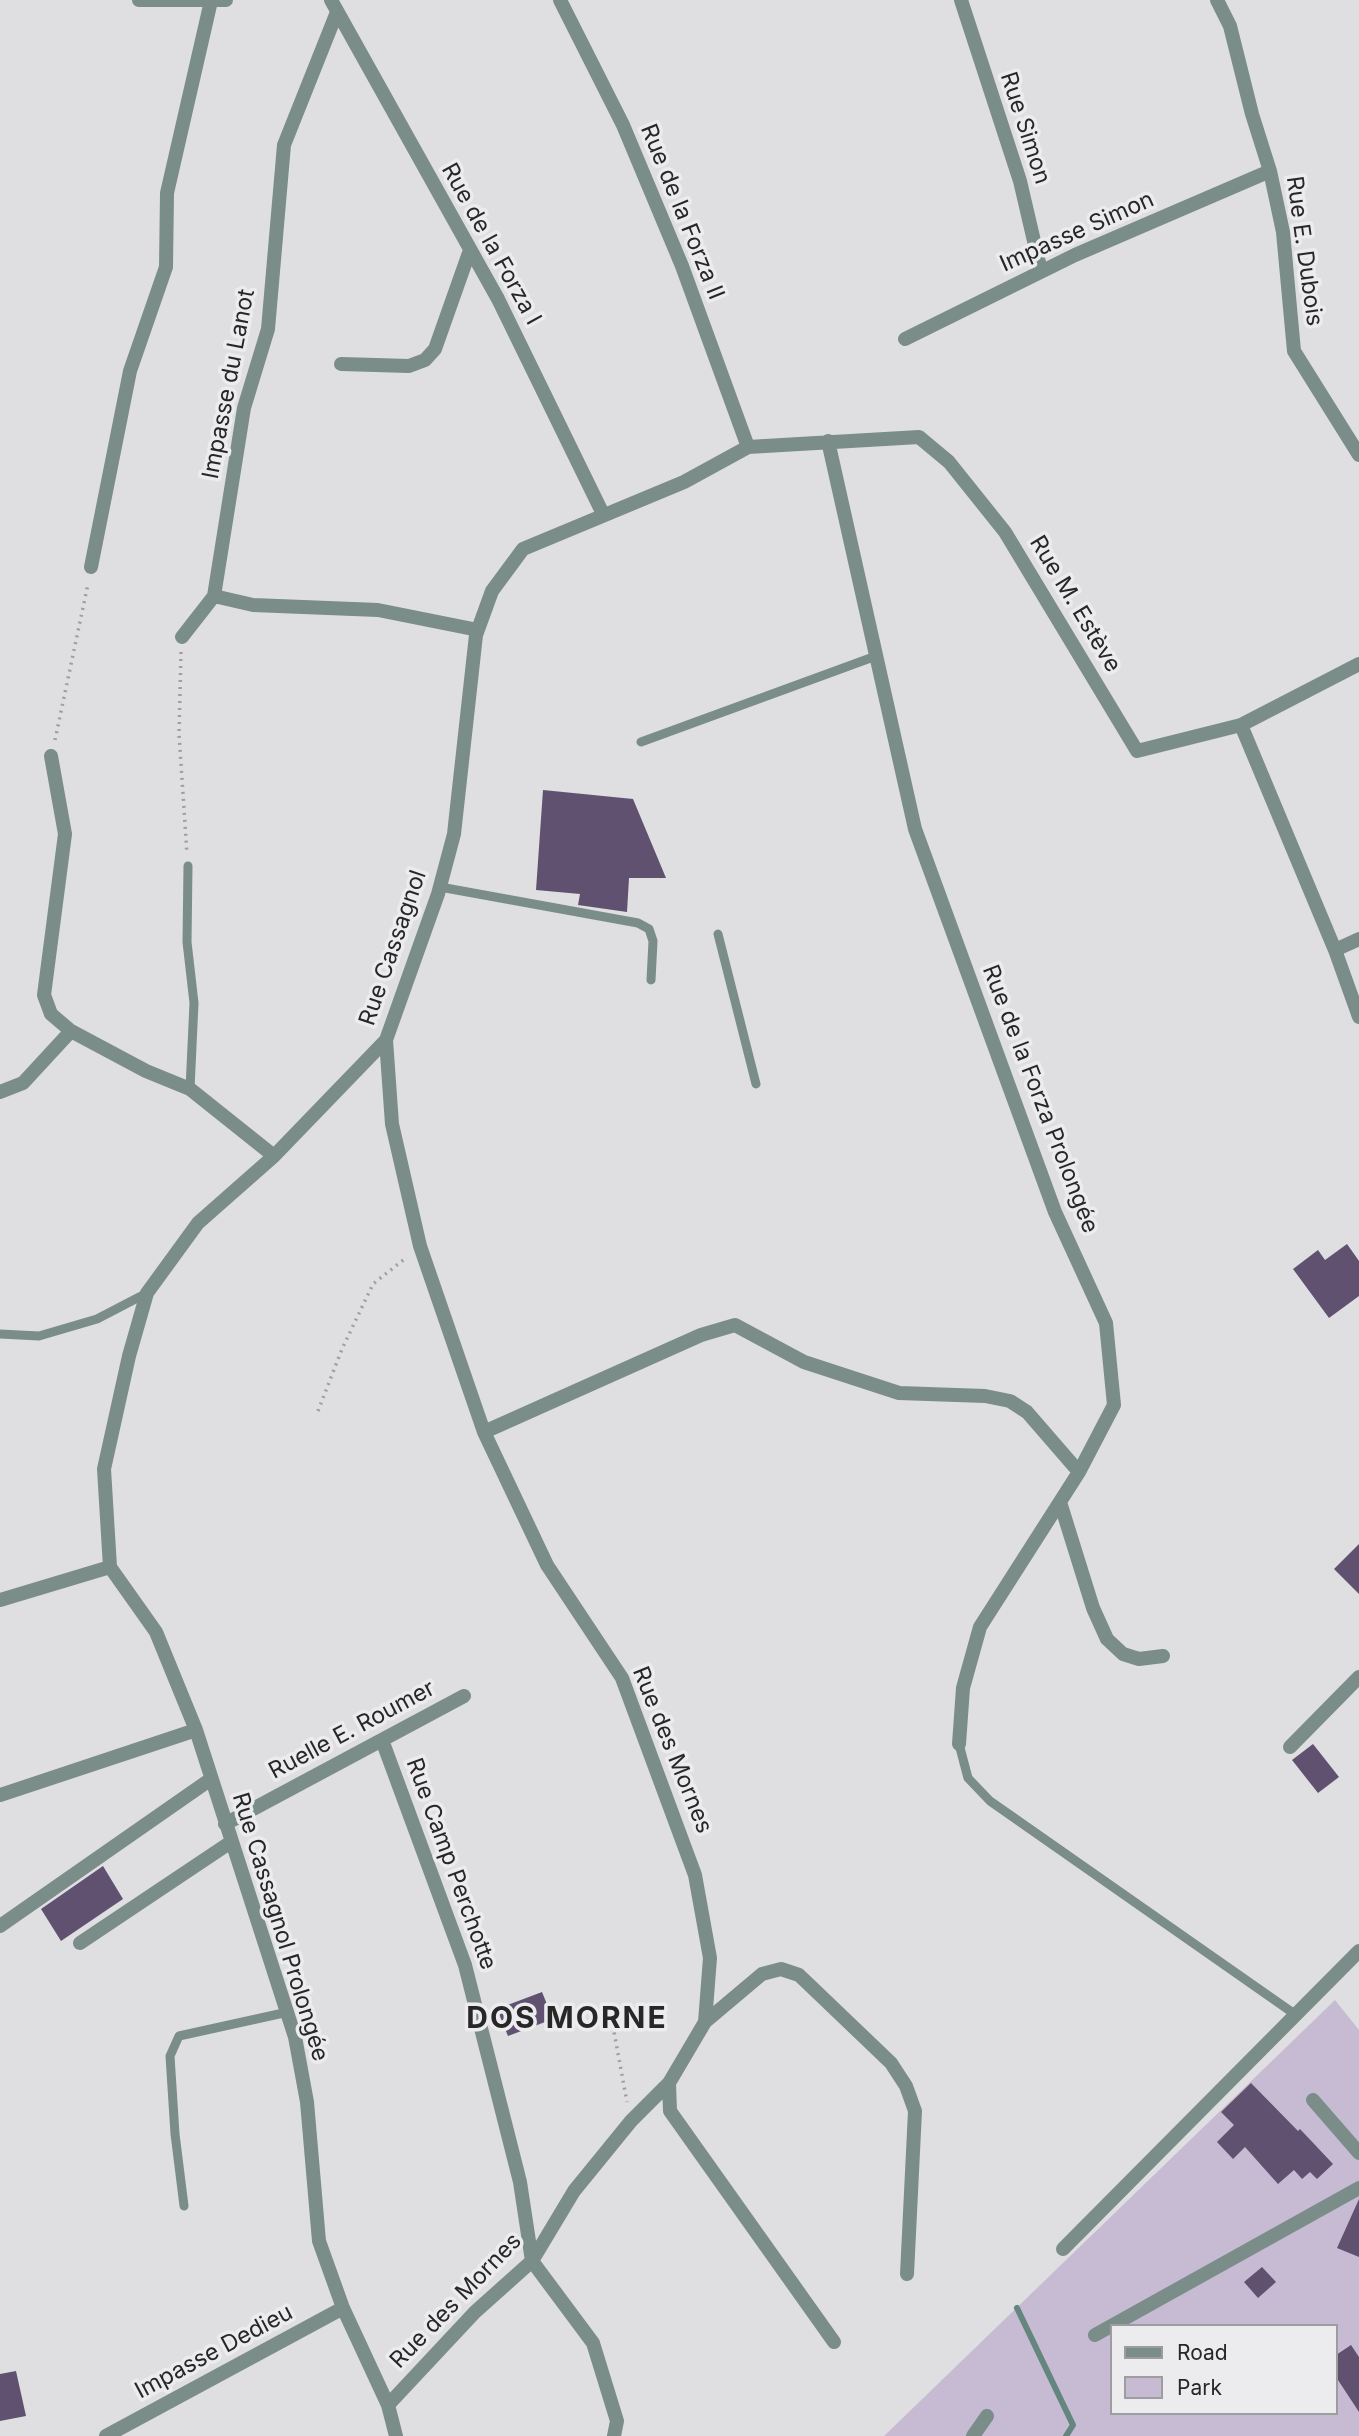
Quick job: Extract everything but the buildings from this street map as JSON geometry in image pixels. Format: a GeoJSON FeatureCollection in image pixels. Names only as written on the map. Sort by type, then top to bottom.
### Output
{"type":"FeatureCollection","features":[{"type":"Feature","properties":{"kind":"street"},"geometry":{"type":"LineString","coordinates":[[139,0],[226,0]]}},
{"type":"Feature","properties":{"kind":"street","name":"Rue de la Forza II"},"geometry":{"type":"LineString","coordinates":[[560,0],[628,138],[682,266],[748,447]]}},
{"type":"Feature","properties":{"kind":"street","name":"Rue Simon"},"geometry":{"type":"LineString","coordinates":[[961,0],[1020,181],[1041,271]]}},
{"type":"Feature","properties":{"kind":"street","name":"Rue E. Dubois"},"geometry":{"type":"LineString","coordinates":[[1217,0],[1230,26],[1252,114],[1270,171],[1283,232],[1294,351],[1359,455]]}},
{"type":"Feature","properties":{"kind":"street"},"geometry":{"type":"LineString","coordinates":[[91,567],[130,371],[166,267],[167,194],[211,1]]}},
{"type":"Feature","properties":{"kind":"street","name":"Rue de la Forza I"},"geometry":{"type":"LineString","coordinates":[[334,6],[498,299],[603,514]]}},
{"type":"Feature","properties":{"kind":"street","name":"Impasse du Lanot"},"geometry":{"type":"LineString","coordinates":[[182,637],[214,596],[244,408],[268,329],[284,145],[334,6]]}},
{"type":"Feature","properties":{"kind":"street","name":"Impasse Simon"},"geometry":{"type":"LineString","coordinates":[[905,339],[1041,271],[1270,171]]}},
{"type":"Feature","properties":{"kind":"street"},"geometry":{"type":"LineString","coordinates":[[341,364],[409,366],[425,360],[435,349],[470,250]]}},
{"type":"Feature","properties":{"kind":"street","name":"Rue M. Estève"},"geometry":{"type":"LineString","coordinates":[[748,447],[919,437],[949,462],[1005,532],[1137,751],[1241,726],[1359,664]]}},
{"type":"Feature","properties":{"kind":"street","name":"Rue de la Forza Prolongée"},"geometry":{"type":"LineString","coordinates":[[828,441],[915,829],[1055,1212],[1106,1323],[1114,1405],[1079,1472],[980,1627],[963,1688],[959,1744]]}},
{"type":"Feature","properties":{"kind":"street","name":"Rue Cassagnol"},"geometry":{"type":"LineString","coordinates":[[110,1567],[104,1469],[128,1356],[147,1293],[198,1223],[274,1156],[386,1040],[440,887],[454,834],[478,631],[492,591],[523,549],[684,482],[748,447]]}},
{"type":"Feature","properties":{"kind":"street"},"geometry":{"type":"LineString","coordinates":[[214,596],[253,605],[379,610],[478,631]]}},
{"type":"Feature","properties":{"kind":"street"},"geometry":{"type":"LineString","coordinates":[[1241,726],[1335,950],[1359,1017]]}},
{"type":"Feature","properties":{"kind":"street"},"geometry":{"type":"LineString","coordinates":[[51,756],[65,834],[44,995],[51,1014],[71,1031],[146,1071],[190,1089],[274,1156]]}},
{"type":"Feature","properties":{"kind":"street"},"geometry":{"type":"LineString","coordinates":[[1335,950],[1359,939]]}},
{"type":"Feature","properties":{"kind":"street"},"geometry":{"type":"LineString","coordinates":[[0,1092],[23,1083],[71,1031]]}},
{"type":"Feature","properties":{"kind":"street","name":"Rue des Mornes"},"geometry":{"type":"LineString","coordinates":[[386,1040],[392,1124],[420,1246],[485,1433],[547,1564],[622,1678],[695,1875],[710,1958],[705,2021],[668,2083],[631,2121],[574,2191],[532,2261],[475,2312],[388,2405]]}},
{"type":"Feature","properties":{"kind":"street"},"geometry":{"type":"LineString","coordinates":[[485,1433],[701,1335],[735,1325],[804,1363],[899,1393],[985,1396],[1010,1401],[1027,1412],[1079,1472]]}},
{"type":"Feature","properties":{"kind":"street"},"geometry":{"type":"LineString","coordinates":[[1060,1502],[1093,1608],[1107,1639],[1123,1654],[1139,1659],[1163,1656]]}},
{"type":"Feature","properties":{"kind":"street"},"geometry":{"type":"LineString","coordinates":[[0,1600],[110,1567]]}},
{"type":"Feature","properties":{"kind":"street","name":"Rue Cassagnol Prolongée"},"geometry":{"type":"LineString","coordinates":[[110,1567],[156,1632],[197,1730],[225,1824],[288,2012],[307,2102],[319,2241],[343,2308],[388,2405],[396,2436]]}},
{"type":"Feature","properties":{"kind":"street"},"geometry":{"type":"LineString","coordinates":[[1290,1747],[1359,1677]]}},
{"type":"Feature","properties":{"kind":"street","name":"Ruelle E. Roumer"},"geometry":{"type":"LineString","coordinates":[[225,1824],[464,1696]]}},
{"type":"Feature","properties":{"kind":"street"},"geometry":{"type":"LineString","coordinates":[[0,1795],[197,1730]]}},
{"type":"Feature","properties":{"kind":"street","name":"Rue Camp Perchotte"},"geometry":{"type":"LineString","coordinates":[[382,1740],[465,1965],[520,2182],[532,2261],[593,2343],[617,2421],[614,2436]]}},
{"type":"Feature","properties":{"kind":"street"},"geometry":{"type":"LineString","coordinates":[[0,1926],[211,1779]]}},
{"type":"Feature","properties":{"kind":"street"},"geometry":{"type":"LineString","coordinates":[[80,1943],[231,1842]]}},
{"type":"Feature","properties":{"kind":"street"},"geometry":{"type":"LineString","coordinates":[[1063,2249],[1359,1951]]}},
{"type":"Feature","properties":{"kind":"street"},"geometry":{"type":"LineString","coordinates":[[705,2021],[762,1974],[781,1969],[799,1975],[891,2063],[906,2086],[915,2111],[906,2274]]}},
{"type":"Feature","properties":{"kind":"street"},"geometry":{"type":"LineString","coordinates":[[668,2083],[670,2111],[834,2342]]}},
{"type":"Feature","properties":{"kind":"street"},"geometry":{"type":"LineString","coordinates":[[1313,2100],[1359,2153]]}},
{"type":"Feature","properties":{"kind":"street"},"geometry":{"type":"LineString","coordinates":[[1116,2324],[1359,2188]]}},
{"type":"Feature","properties":{"kind":"street","name":"Impasse Dedieu"},"geometry":{"type":"LineString","coordinates":[[106,2436],[343,2308]]}},
{"type":"Feature","properties":{"kind":"street"},"geometry":{"type":"LineString","coordinates":[[1096,2335],[1110,2327]]}},
{"type":"Feature","properties":{"kind":"street"},"geometry":{"type":"LineString","coordinates":[[973,2436],[987,2416]]}},
{"type":"Feature","properties":{"kind":"lane"},"geometry":{"type":"LineString","coordinates":[[641,742],[876,656]]}},
{"type":"Feature","properties":{"kind":"lane"},"geometry":{"type":"LineString","coordinates":[[188,866],[187,942],[194,1003],[190,1089]]}},
{"type":"Feature","properties":{"kind":"lane"},"geometry":{"type":"LineString","coordinates":[[440,887],[638,923],[649,929],[653,941],[651,980]]}},
{"type":"Feature","properties":{"kind":"lane"},"geometry":{"type":"LineString","coordinates":[[718,934],[756,1084]]}},
{"type":"Feature","properties":{"kind":"lane"},"geometry":{"type":"LineString","coordinates":[[0,1334],[39,1336],[97,1319],[147,1293]]}},
{"type":"Feature","properties":{"kind":"lane"},"geometry":{"type":"LineString","coordinates":[[959,1744],[968,1778],[990,1801],[1296,2015]]}},
{"type":"Feature","properties":{"kind":"lane"},"geometry":{"type":"LineString","coordinates":[[184,2206],[174,2134],[170,2056],[179,2036],[288,2012]]}},
{"type":"Feature","properties":{"kind":"path"},"geometry":{"type":"LineString","coordinates":[[51,756],[91,567]]}},
{"type":"Feature","properties":{"kind":"path"},"geometry":{"type":"LineString","coordinates":[[182,637],[179,733],[188,866]]}},
{"type":"Feature","properties":{"kind":"path"},"geometry":{"type":"LineString","coordinates":[[318,1411],[342,1349],[373,1284],[420,1246]]}},
{"type":"Feature","properties":{"kind":"path"},"geometry":{"type":"LineString","coordinates":[[609,2005],[631,2121]]}},
{"type":"Feature","properties":{"kind":"green space"},"geometry":{"type":"Polygon","coordinates":[[[1335,2000],[1359,2030],[1359,2436],[884,2436],[1335,2000]]]}},
{"type":"Feature","properties":{"kind":"waterway"},"geometry":{"type":"LineString","coordinates":[[1017,2308],[1073,2425],[1066,2436]]}},
{"type":"Feature","properties":{"kind":"district","name":"DOS MORNE"},"geometry":{"type":"Point","coordinates":[567,2019]}}]}
